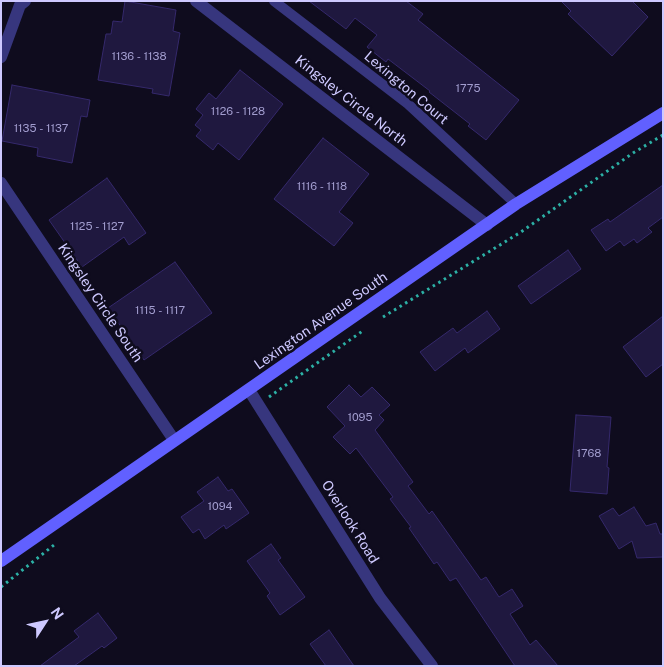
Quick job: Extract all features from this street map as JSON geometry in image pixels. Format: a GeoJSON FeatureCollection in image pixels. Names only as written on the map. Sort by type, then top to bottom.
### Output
{"type":"FeatureCollection","features":[{"type":"Feature","properties":{"kind":"street","name":"Kingsley Circle North"},"geometry":{"type":"LineString","coordinates":[[196,1],[487,225]]}},
{"type":"Feature","properties":{"kind":"street"},"geometry":{"type":"LineString","coordinates":[[1,57],[20,2]]}},
{"type":"Feature","properties":{"kind":"street","name":"Lexington Avenue South"},"geometry":{"type":"LineString","coordinates":[[1,561],[516,204],[663,114]]}},
{"type":"Feature","properties":{"kind":"street","name":"Kingsley Circle South"},"geometry":{"type":"LineString","coordinates":[[1,183],[174,440]]}},
{"type":"Feature","properties":{"kind":"street","name":"Overlook Road"},"geometry":{"type":"LineString","coordinates":[[249,390],[380,598],[432,666]]}},
{"type":"Feature","properties":{"kind":"lane","name":"Lexington Court"},"geometry":{"type":"LineString","coordinates":[[274,1],[408,104],[516,204]]}},
{"type":"Feature","properties":{"kind":"path"},"geometry":{"type":"LineString","coordinates":[[375,322],[522,232],[633,153],[663,136]]}},
{"type":"Feature","properties":{"kind":"path"},"geometry":{"type":"LineString","coordinates":[[258,405],[368,328]]}},
{"type":"Feature","properties":{"kind":"path"},"geometry":{"type":"LineString","coordinates":[[1,587],[59,541]]}},
{"type":"Feature","properties":{"kind":"building"},"geometry":{"type":"Polygon","coordinates":[[[125,1],[176,10],[173,31],[180,33],[169,96],[152,93],[153,89],[98,80],[106,34],[111,34],[113,21],[122,22],[125,1]]]}},
{"type":"Feature","properties":{"kind":"building"},"geometry":{"type":"Polygon","coordinates":[[[309,1],[406,1],[423,14],[418,20],[519,100],[486,140],[468,126],[470,124],[430,91],[388,59],[386,62],[367,47],[377,35],[355,18],[346,29],[309,1]]]}},
{"type":"Feature","properties":{"kind":"building"},"geometry":{"type":"Polygon","coordinates":[[[561,1],[632,1],[648,17],[612,56],[568,14],[571,11],[561,1]]]}},
{"type":"Feature","properties":{"kind":"building"},"geometry":{"type":"Polygon","coordinates":[[[240,70],[283,104],[239,160],[218,143],[213,150],[196,136],[201,130],[195,125],[203,115],[196,109],[209,93],[216,99],[240,70]]]}},
{"type":"Feature","properties":{"kind":"building"},"geometry":{"type":"Polygon","coordinates":[[[12,85],[90,100],[87,117],[81,116],[72,163],[37,156],[38,148],[2,141],[12,85]]]}},
{"type":"Feature","properties":{"kind":"building"},"geometry":{"type":"Polygon","coordinates":[[[323,138],[369,174],[339,212],[353,223],[334,246],[274,199],[323,138]]]}},
{"type":"Feature","properties":{"kind":"building"},"geometry":{"type":"Polygon","coordinates":[[[107,178],[146,233],[129,245],[124,237],[82,267],[49,220],[107,178]]]}},
{"type":"Feature","properties":{"kind":"building"},"geometry":{"type":"Polygon","coordinates":[[[663,185],[663,217],[648,228],[652,232],[637,243],[634,239],[624,246],[620,241],[606,251],[591,230],[608,219],[610,222],[663,185]]]}},
{"type":"Feature","properties":{"kind":"building"},"geometry":{"type":"Polygon","coordinates":[[[568,250],[581,269],[531,304],[518,286],[568,250]]]}},
{"type":"Feature","properties":{"kind":"building"},"geometry":{"type":"Polygon","coordinates":[[[175,262],[212,313],[144,360],[108,308],[175,262]]]}},
{"type":"Feature","properties":{"kind":"building"},"geometry":{"type":"Polygon","coordinates":[[[487,311],[500,329],[468,353],[465,348],[435,371],[420,352],[453,328],[457,333],[487,311]]]}},
{"type":"Feature","properties":{"kind":"building"},"geometry":{"type":"Polygon","coordinates":[[[663,316],[663,364],[646,377],[623,347],[663,316]]]}},
{"type":"Feature","properties":{"kind":"building"},"geometry":{"type":"Polygon","coordinates":[[[349,385],[361,397],[372,387],[390,405],[379,415],[384,420],[375,430],[413,482],[408,486],[429,514],[432,511],[481,580],[486,577],[499,597],[512,589],[523,606],[510,614],[530,645],[536,640],[558,666],[515,666],[456,578],[450,581],[437,562],[434,564],[409,528],[411,527],[390,499],[393,497],[356,448],[350,454],[333,437],[345,426],[327,407],[349,385]]]}},
{"type":"Feature","properties":{"kind":"building"},"geometry":{"type":"Polygon","coordinates":[[[576,415],[611,417],[607,494],[570,491],[576,415]]]}},
{"type":"Feature","properties":{"kind":"building"},"geometry":{"type":"Polygon","coordinates":[[[218,477],[228,491],[232,489],[249,513],[226,529],[224,525],[205,539],[199,529],[193,533],[181,517],[204,501],[197,492],[218,477]]]}},
{"type":"Feature","properties":{"kind":"building"},"geometry":{"type":"Polygon","coordinates":[[[634,507],[646,526],[656,523],[660,534],[663,534],[663,557],[637,558],[632,541],[619,549],[599,516],[613,508],[619,516],[634,507]]]}},
{"type":"Feature","properties":{"kind":"building"},"geometry":{"type":"Polygon","coordinates":[[[271,544],[281,558],[278,560],[305,597],[280,615],[267,596],[270,593],[247,561],[271,544]]]}},
{"type":"Feature","properties":{"kind":"building"},"geometry":{"type":"Polygon","coordinates":[[[98,613],[117,638],[74,666],[40,666],[79,637],[74,631],[98,613]]]}},
{"type":"Feature","properties":{"kind":"building"},"geometry":{"type":"Polygon","coordinates":[[[329,630],[354,666],[326,666],[310,644],[329,630]]]}}]}
